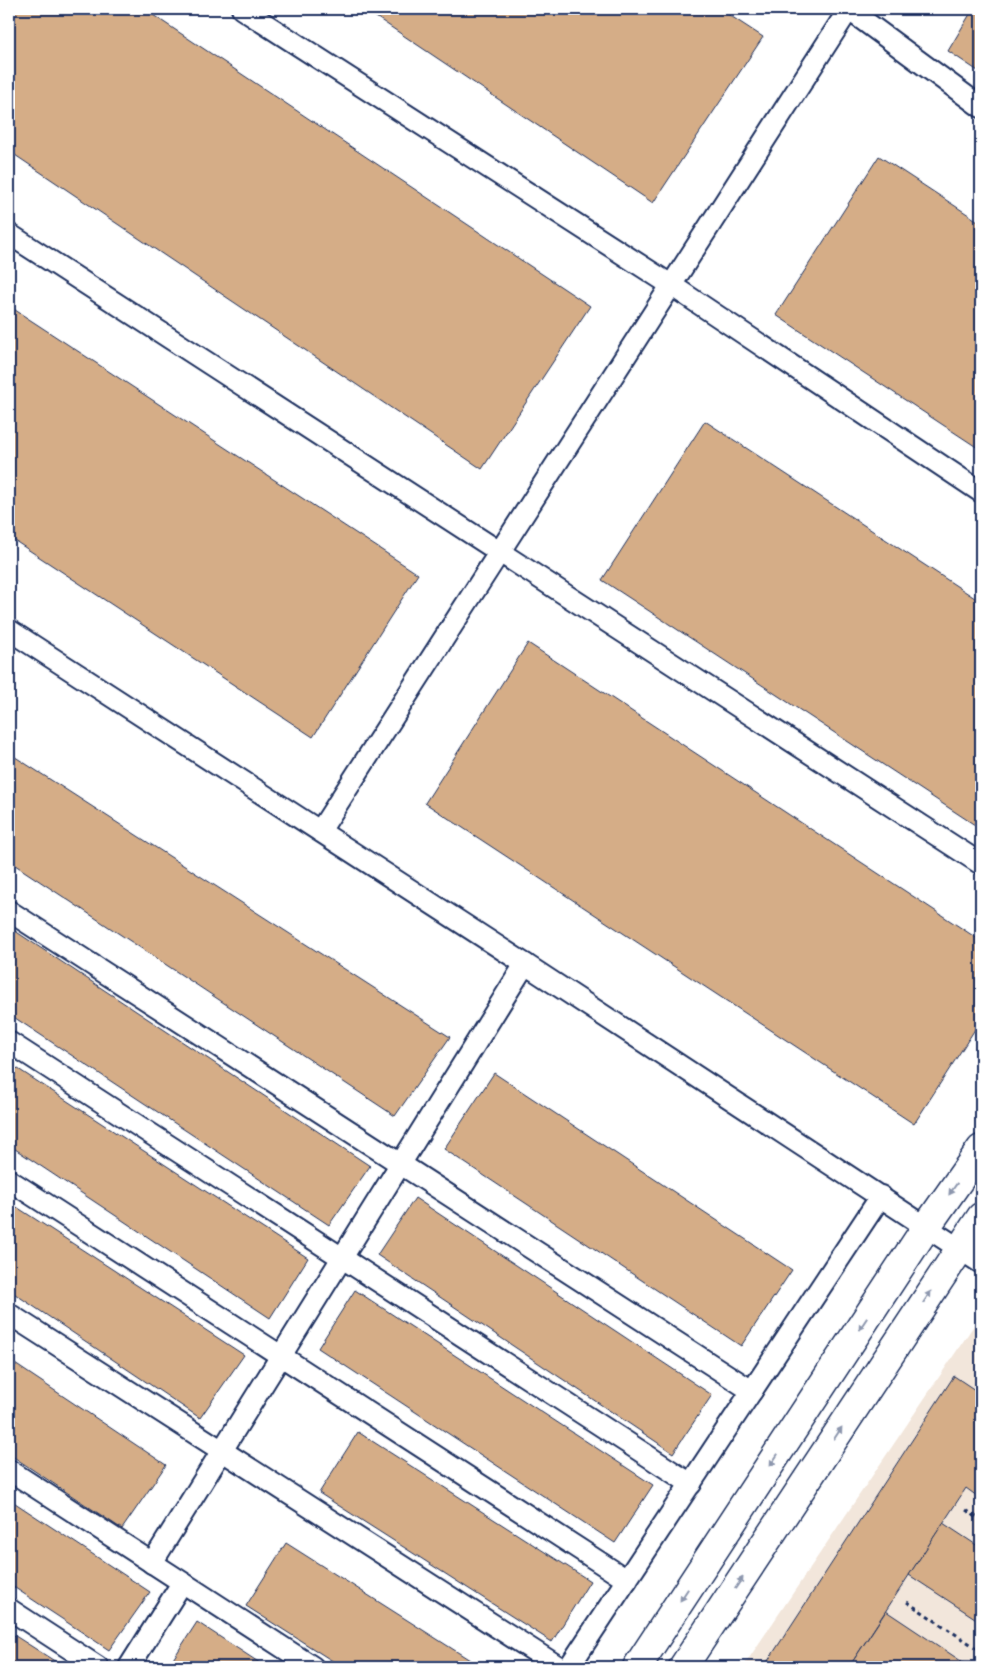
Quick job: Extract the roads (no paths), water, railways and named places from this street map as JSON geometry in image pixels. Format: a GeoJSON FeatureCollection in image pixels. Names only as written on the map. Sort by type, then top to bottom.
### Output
{"type":"FeatureCollection","features":[{"type":"Feature","properties":{"kind":"main road"},"geometry":{"type":"LineString","coordinates":[[637,1667],[927,1226],[981,1149]]}},
{"type":"Feature","properties":{"kind":"main road"},"geometry":{"type":"LineString","coordinates":[[683,1667],[981,1217]]}},
{"type":"Feature","properties":{"kind":"street"},"geometry":{"type":"LineString","coordinates":[[242,9],[671,285],[981,492]]}},
{"type":"Feature","properties":{"kind":"street"},"geometry":{"type":"LineString","coordinates":[[320,831],[848,9],[981,108]]}},
{"type":"Feature","properties":{"kind":"street"},"geometry":{"type":"LineString","coordinates":[[9,234],[981,864]]}},
{"type":"Feature","properties":{"kind":"street"},"geometry":{"type":"LineString","coordinates":[[9,630],[927,1226],[981,1264]]}},
{"type":"Feature","properties":{"kind":"street"},"geometry":{"type":"LineString","coordinates":[[9,910],[752,1392]]}},
{"type":"Feature","properties":{"kind":"street"},"geometry":{"type":"LineString","coordinates":[[152,1563],[525,964]]}},
{"type":"Feature","properties":{"kind":"street"},"geometry":{"type":"LineString","coordinates":[[9,1042],[691,1484]]}},
{"type":"Feature","properties":{"kind":"street"},"geometry":{"type":"LineString","coordinates":[[9,1180],[627,1580]]}},
{"type":"Feature","properties":{"kind":"street"},"geometry":{"type":"LineString","coordinates":[[569,1667],[881,1196]]}},
{"type":"Feature","properties":{"kind":"street"},"geometry":{"type":"LineString","coordinates":[[9,1314],[559,1667]]}},
{"type":"Feature","properties":{"kind":"street"},"geometry":{"type":"LineString","coordinates":[[9,1470],[313,1667]]}},
{"type":"Feature","properties":{"kind":"street"},"geometry":{"type":"LineString","coordinates":[[128,1667],[182,1582]]}},
{"type":"Feature","properties":{"kind":"street"},"geometry":{"type":"LineString","coordinates":[[9,1609],[98,1667]]}}]}
